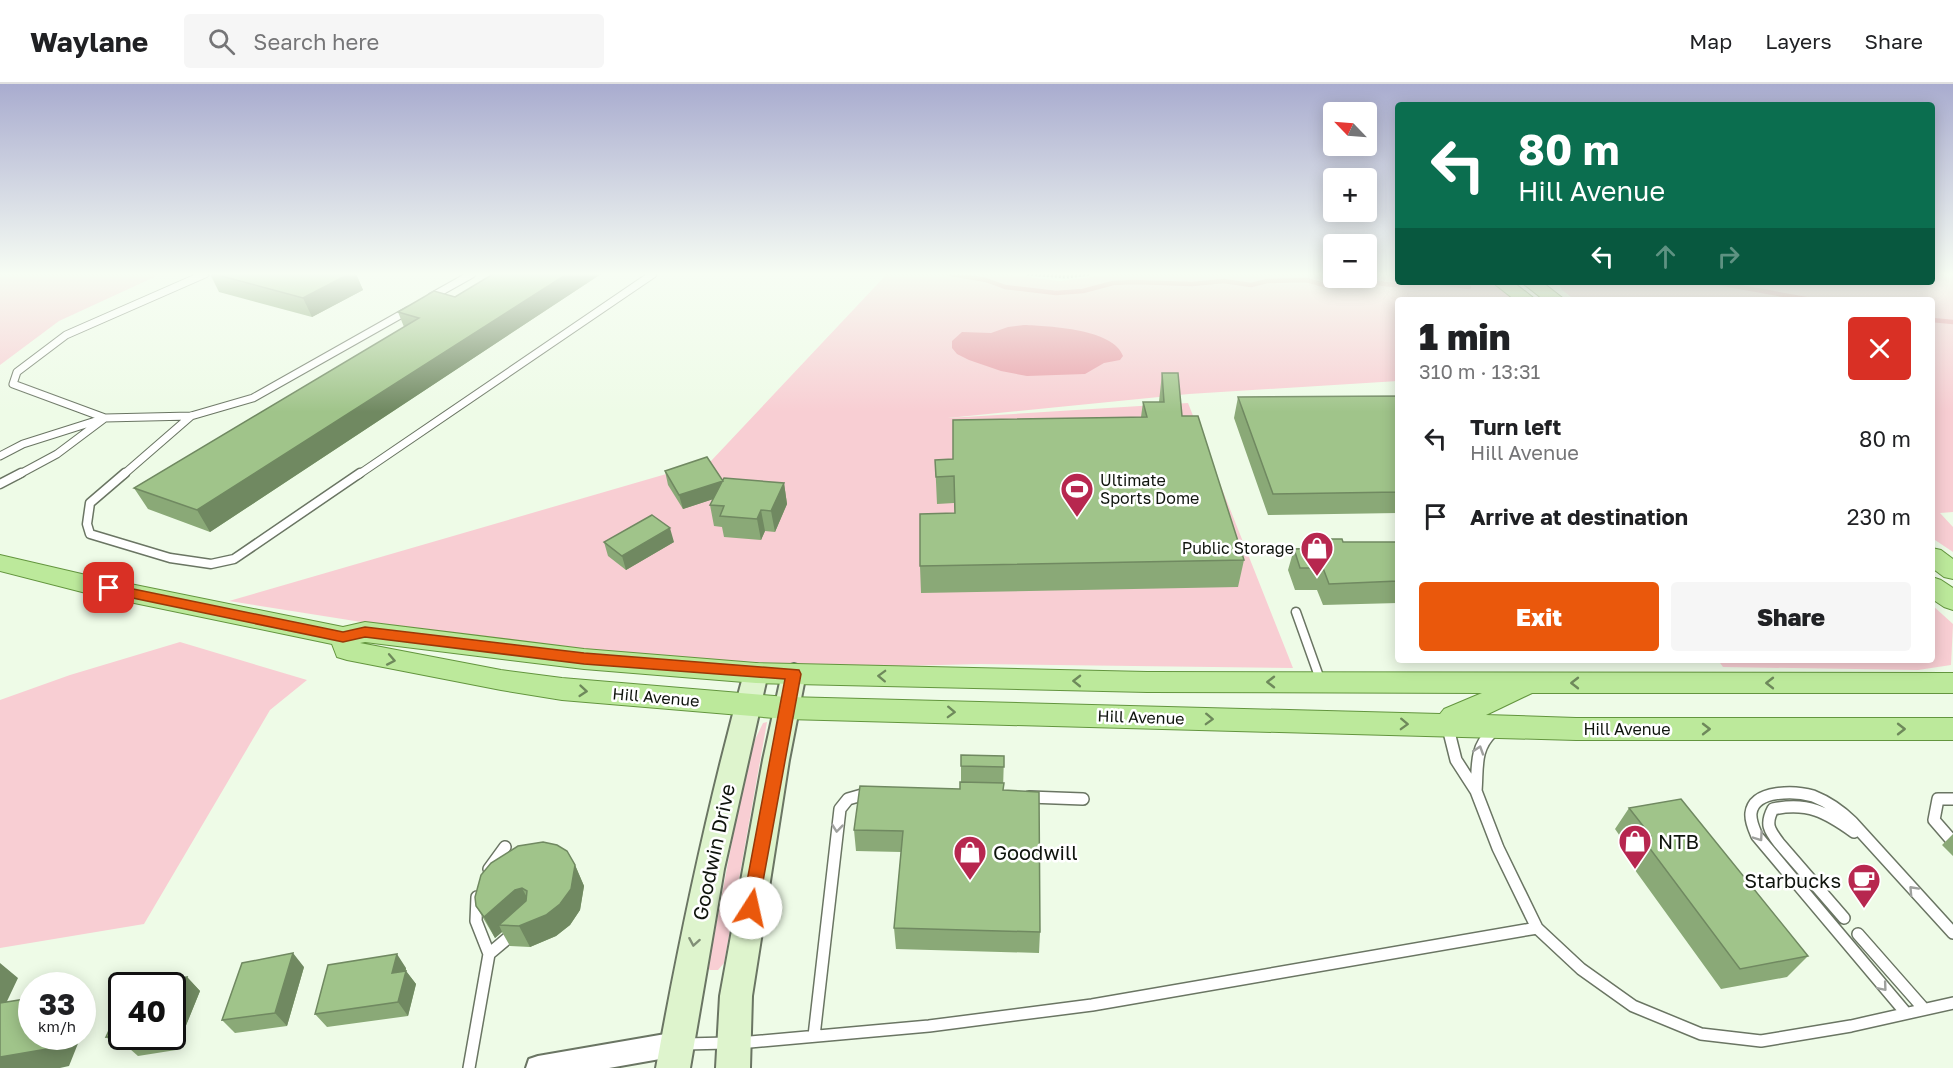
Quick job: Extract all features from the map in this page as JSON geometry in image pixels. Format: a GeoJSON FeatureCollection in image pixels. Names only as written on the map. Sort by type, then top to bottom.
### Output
{"type":"FeatureCollection","features":[{"type":"Feature","properties":{"kind":"main road"},"geometry":{"type":"LineString","coordinates":[[1935,558],[1953,571]]}},
{"type":"Feature","properties":{"kind":"main road","name":"Hill Avenue"},"geometry":{"type":"LineString","coordinates":[[0,564],[343,637],[365,632],[584,659],[756,673],[993,680],[1953,683]]}},
{"type":"Feature","properties":{"kind":"main road"},"geometry":{"type":"LineString","coordinates":[[1935,588],[1953,600]]}},
{"type":"Feature","properties":{"kind":"main road","name":"Hill Avenue"},"geometry":{"type":"LineString","coordinates":[[343,637],[347,650],[501,680],[562,689],[787,708],[1576,729],[1953,729]]}},
{"type":"Feature","properties":{"kind":"main road"},"geometry":{"type":"LineString","coordinates":[[1448,726],[1455,717],[1535,682]]}},
{"type":"Feature","properties":{"kind":"street","name":"Goodwin Drive"},"geometry":{"type":"LineString","coordinates":[[675,1056],[699,917],[756,673]]}},
{"type":"Feature","properties":{"kind":"street"},"geometry":{"type":"LineString","coordinates":[[733,1056],[736,996],[794,674]]}},
{"type":"Feature","properties":{"kind":"street"},"geometry":{"type":"LineString","coordinates":[[538,1068],[675,1056]]}},
{"type":"Feature","properties":{"kind":"lane"},"geometry":{"type":"LineString","coordinates":[[100,320],[66,335],[16,372],[13,384],[105,418]]}},
{"type":"Feature","properties":{"kind":"lane"},"geometry":{"type":"LineString","coordinates":[[0,456],[23,444],[105,418],[191,416],[253,398],[391,320]]}},
{"type":"Feature","properties":{"kind":"lane"},"geometry":{"type":"LineString","coordinates":[[191,416],[90,503],[87,524],[90,534],[170,558],[211,564],[234,558],[585,320]]}},
{"type":"Feature","properties":{"kind":"lane"},"geometry":{"type":"LineString","coordinates":[[0,484],[57,454],[105,418]]}},
{"type":"Feature","properties":{"kind":"lane"},"geometry":{"type":"LineString","coordinates":[[1296,612],[1321,682]]}},
{"type":"Feature","properties":{"kind":"lane"},"geometry":{"type":"LineString","coordinates":[[1448,726],[1455,760],[1476,791],[1498,848],[1537,928],[1581,969],[1633,1006],[1701,1034],[1761,1041],[1851,1026],[1953,1003]]}},
{"type":"Feature","properties":{"kind":"lane"},"geometry":{"type":"LineString","coordinates":[[1476,791],[1478,772],[1475,758],[1481,740],[1498,727]]}},
{"type":"Feature","properties":{"kind":"lane"},"geometry":{"type":"LineString","coordinates":[[814,1036],[840,809],[848,799],[865,793],[876,793]]}},
{"type":"Feature","properties":{"kind":"lane"},"geometry":{"type":"LineString","coordinates":[[1906,1013],[1757,836],[1751,824],[1750,811],[1755,802],[1769,795],[1788,793],[1810,795],[1838,810],[1953,933]]}},
{"type":"Feature","properties":{"kind":"lane"},"geometry":{"type":"LineString","coordinates":[[1014,797],[1083,799]]}},
{"type":"Feature","properties":{"kind":"lane"},"geometry":{"type":"LineString","coordinates":[[1953,799],[1938,799],[1934,820],[1953,842]]}},
{"type":"Feature","properties":{"kind":"lane"},"geometry":{"type":"LineString","coordinates":[[1844,918],[1779,843],[1769,830],[1767,820],[1773,809],[1787,805],[1806,805],[1828,814],[1869,842]]}},
{"type":"Feature","properties":{"kind":"lane"},"geometry":{"type":"LineString","coordinates":[[469,1068],[489,954],[476,921],[477,894],[491,865],[505,847]]}},
{"type":"Feature","properties":{"kind":"lane"},"geometry":{"type":"LineString","coordinates":[[489,954],[523,925]]}},
{"type":"Feature","properties":{"kind":"lane"},"geometry":{"type":"LineString","coordinates":[[675,1056],[733,1056],[814,1036],[929,1026],[1092,1005],[1537,928]]}},
{"type":"Feature","properties":{"kind":"lane"},"geometry":{"type":"LineString","coordinates":[[1858,934],[1924,1010]]}},
{"type":"Feature","properties":{"kind":"shaded area"},"geometry":{"type":"Polygon","coordinates":[[[0,320],[61,320],[59,321],[0,365],[0,320]]]}},
{"type":"Feature","properties":{"kind":"shaded area"},"geometry":{"type":"Polygon","coordinates":[[[844,320],[1395,320],[1395,381],[1189,394],[948,418],[1188,403],[1293,668],[980,664],[860,667],[716,660],[565,648],[374,624],[229,601],[711,461],[844,320]]]}},
{"type":"Feature","properties":{"kind":"shaded area"},"geometry":{"type":"Polygon","coordinates":[[[1935,320],[1953,320],[1953,512],[1940,513],[1953,527],[1953,552],[1935,540],[1935,320]]]}},
{"type":"Feature","properties":{"kind":"shaded area"},"geometry":{"type":"Polygon","coordinates":[[[1024,325],[1064,328],[1094,335],[1117,347],[1123,356],[1120,360],[1104,363],[1085,374],[1027,376],[1001,371],[969,360],[957,354],[952,348],[952,341],[962,332],[991,333],[1008,327],[1024,325]]]}},
{"type":"Feature","properties":{"kind":"shaded area"},"geometry":{"type":"Polygon","coordinates":[[[1935,608],[1953,624],[1951,665],[1918,670],[1723,667],[1720,663],[1935,663],[1935,608]]]}},
{"type":"Feature","properties":{"kind":"shaded area"},"geometry":{"type":"Polygon","coordinates":[[[180,642],[307,680],[270,710],[144,924],[0,948],[0,700],[70,675],[180,642]]]}},
{"type":"Feature","properties":{"kind":"shaded area"},"geometry":{"type":"Polygon","coordinates":[[[767,722],[724,963],[718,970],[710,970],[708,968],[749,752],[763,723],[767,722]]]}},
{"type":"Feature","properties":{"kind":"building"},"geometry":{"type":"Polygon","coordinates":[[[416,320],[495,320],[197,510],[134,488],[416,320]]]}},
{"type":"Feature","properties":{"kind":"building"},"geometry":{"type":"Polygon","coordinates":[[[1162,373],[1178,373],[1182,416],[1198,416],[1244,560],[920,566],[920,514],[955,513],[954,476],[936,477],[935,460],[953,459],[953,420],[1147,417],[1143,402],[1164,402],[1162,373]]]}},
{"type":"Feature","properties":{"kind":"building"},"geometry":{"type":"Polygon","coordinates":[[[1395,396],[1395,492],[1273,494],[1238,397],[1395,396]]]}},
{"type":"Feature","properties":{"kind":"building"},"geometry":{"type":"Polygon","coordinates":[[[707,457],[723,481],[679,495],[665,471],[707,457]]]}},
{"type":"Feature","properties":{"kind":"building"},"geometry":{"type":"Polygon","coordinates":[[[724,478],[784,483],[771,511],[761,510],[757,519],[720,516],[724,506],[710,505],[724,478]]]}},
{"type":"Feature","properties":{"kind":"building"},"geometry":{"type":"Polygon","coordinates":[[[652,515],[670,528],[622,556],[604,542],[652,515]]]}},
{"type":"Feature","properties":{"kind":"building"},"geometry":{"type":"Polygon","coordinates":[[[1315,539],[1342,539],[1343,542],[1395,542],[1395,581],[1329,584],[1323,568],[1300,568],[1294,549],[1319,548],[1315,539]]]}},
{"type":"Feature","properties":{"kind":"building"},"geometry":{"type":"Polygon","coordinates":[[[961,755],[1004,756],[1004,767],[961,766],[961,755]]]}},
{"type":"Feature","properties":{"kind":"building","name":"Goodwill"},"geometry":{"type":"Polygon","coordinates":[[[960,782],[1004,783],[1003,790],[1039,792],[1040,932],[894,928],[903,831],[854,830],[860,786],[960,789],[960,782]]]}},
{"type":"Feature","properties":{"kind":"building"},"geometry":{"type":"Polygon","coordinates":[[[1681,799],[1808,956],[1740,969],[1642,838],[1651,836],[1629,808],[1681,799]]]}},
{"type":"Feature","properties":{"kind":"building"},"geometry":{"type":"Polygon","coordinates":[[[543,842],[557,845],[567,851],[575,865],[571,889],[560,904],[546,915],[519,926],[499,925],[526,901],[527,891],[522,888],[515,890],[484,917],[476,906],[475,897],[481,875],[491,863],[518,846],[543,842]]]}},
{"type":"Feature","properties":{"kind":"building"},"geometry":{"type":"Polygon","coordinates":[[[293,953],[275,1013],[222,1020],[242,963],[293,953]]]}},
{"type":"Feature","properties":{"kind":"building"},"geometry":{"type":"Polygon","coordinates":[[[397,954],[392,973],[406,971],[398,1002],[315,1014],[328,965],[397,954]]]}},
{"type":"Feature","properties":{"kind":"building"},"geometry":{"type":"Polygon","coordinates":[[[18,1000],[18,1050],[41,1050],[0,1057],[0,1003],[18,1000]]]}},
{"type":"Feature","properties":{"kind":"waterway"},"geometry":{"type":"LineString","coordinates":[[1935,320],[1953,322]]}},
{"type":"Feature","properties":{"kind":"place","name":"Ultimate Sports Dome"},"geometry":{"type":"Point","coordinates":[1077,518]}},
{"type":"Feature","properties":{"kind":"place","name":"Public Storage"},"geometry":{"type":"Point","coordinates":[1317,577]}},
{"type":"Feature","properties":{"kind":"place","name":"NTB"},"geometry":{"type":"Point","coordinates":[1635,870]}},
{"type":"Feature","properties":{"kind":"place","name":"Goodwill"},"geometry":{"type":"Point","coordinates":[970,881]}},
{"type":"Feature","properties":{"kind":"place","name":"Starbucks"},"geometry":{"type":"Point","coordinates":[1864,909]}},
{"type":"Feature","properties":{"kind":"route"},"geometry":{"type":"LineString","coordinates":[[109,588],[343,637],[365,632],[584,659],[794,674],[776,760],[751,908]]}}]}
